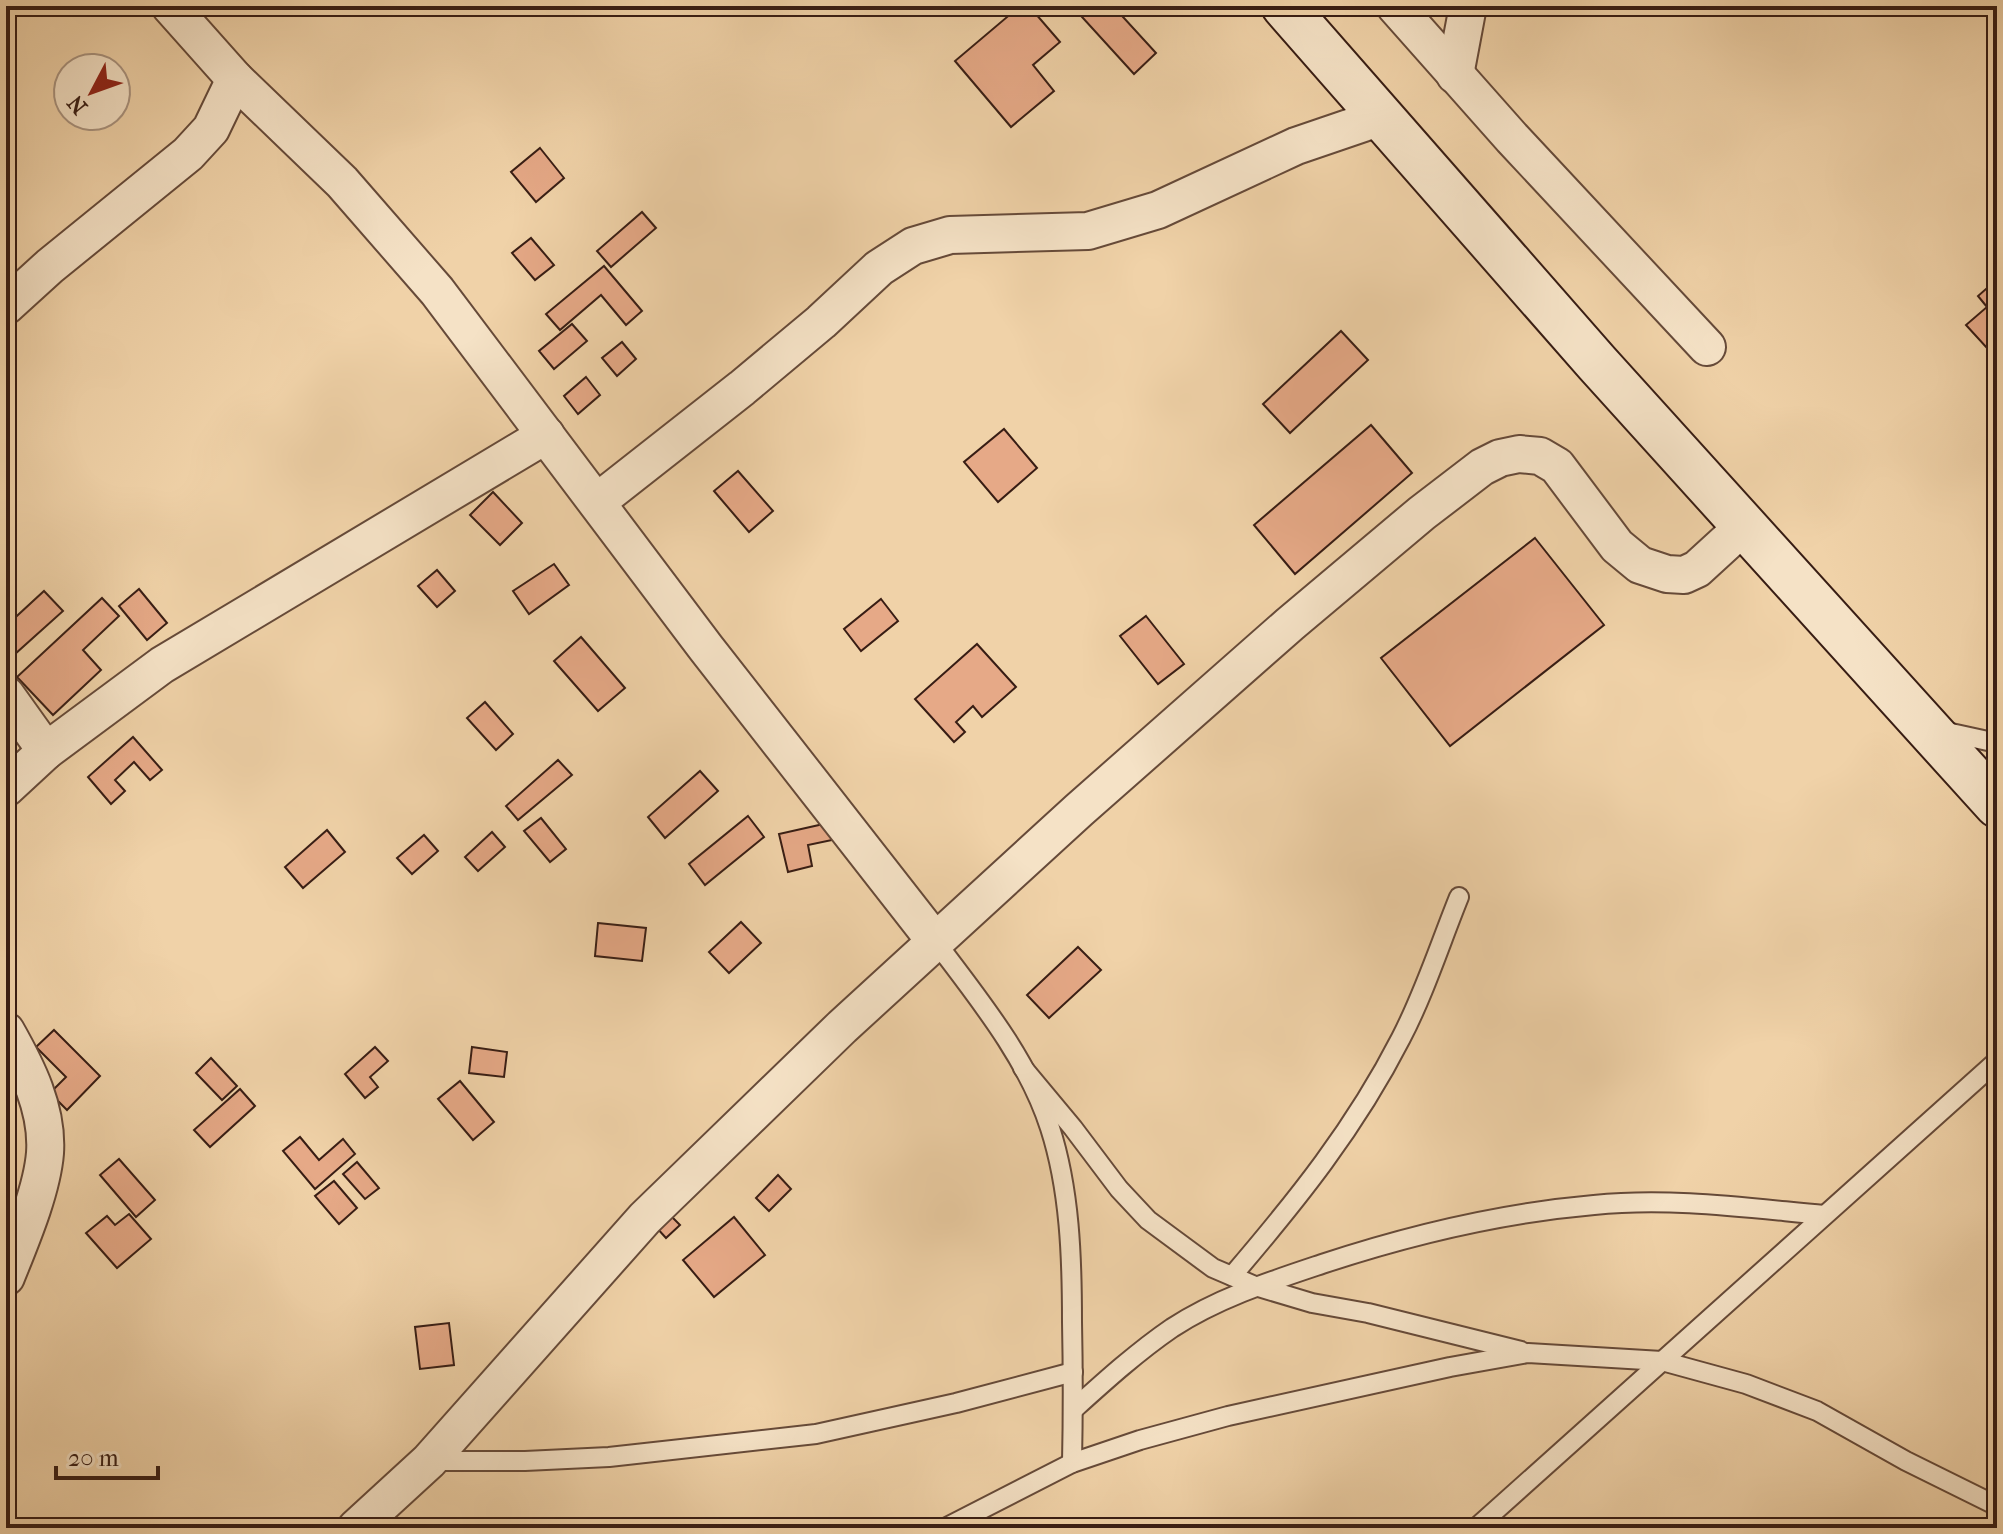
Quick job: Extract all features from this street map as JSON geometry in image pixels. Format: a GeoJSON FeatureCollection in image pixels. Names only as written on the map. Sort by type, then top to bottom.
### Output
{"type":"FeatureCollection","features":[{"type":"Feature","properties":{"kind":"street"},"geometry":{"type":"LineString","coordinates":[[170,6],[235,79],[342,182],[418,269],[744,697],[935,941]]}},
{"type":"Feature","properties":{"kind":"street"},"geometry":{"type":"LineString","coordinates":[[1284,6],[1744,526],[1997,805]]}},
{"type":"Feature","properties":{"kind":"street"},"geometry":{"type":"LineString","coordinates":[[1395,6],[1707,347]]}},
{"type":"Feature","properties":{"kind":"street"},"geometry":{"type":"LineString","coordinates":[[1455,75],[1468,6]]}},
{"type":"Feature","properties":{"kind":"street"},"geometry":{"type":"LineString","coordinates":[[6,306],[50,266],[188,154],[211,129],[235,79]]}},
{"type":"Feature","properties":{"kind":"street"},"geometry":{"type":"LineString","coordinates":[[597,502],[821,322],[879,268],[913,246],[950,235],[1088,231],[1158,210],[1296,146],[1381,117]]}},
{"type":"Feature","properties":{"kind":"street"},"geometry":{"type":"LineString","coordinates":[[6,788],[46,751],[162,665],[546,435]]}},
{"type":"Feature","properties":{"kind":"street"},"geometry":{"type":"LineString","coordinates":[[356,1528],[429,1461],[645,1218],[842,1027],[1278,634],[1422,513],[1482,467],[1500,458],[1519,454],[1540,456],[1557,466],[1617,546],[1640,565],[1667,574],[1684,575],[1697,569],[1744,526]]}},
{"type":"Feature","properties":{"kind":"street"},"geometry":{"type":"LineString","coordinates":[[6,695],[46,751]]}},
{"type":"Feature","properties":{"kind":"street"},"geometry":{"type":"LineString","coordinates":[[6,1031],[33,1083],[41,1113],[45,1153],[30,1216],[6,1277]]}},
{"type":"Feature","properties":{"kind":"lane"},"geometry":{"type":"LineString","coordinates":[[1927,728],[1997,743]]}},
{"type":"Feature","properties":{"kind":"lane"},"geometry":{"type":"LineString","coordinates":[[1232,1276],[1333,1152],[1366,1100],[1402,1036],[1459,897]]}},
{"type":"Feature","properties":{"kind":"lane"},"geometry":{"type":"LineString","coordinates":[[935,941],[977,996],[1023,1068],[1119,1189],[1148,1220],[1213,1268],[1255,1286],[1312,1303],[1368,1313],[1528,1353],[1662,1361],[1746,1384],[1817,1411],[1906,1461],[1997,1506]]}},
{"type":"Feature","properties":{"kind":"lane"},"geometry":{"type":"LineString","coordinates":[[1476,1528],[1997,1061]]}},
{"type":"Feature","properties":{"kind":"lane"},"geometry":{"type":"LineString","coordinates":[[1023,1068],[1050,1128],[1067,1207],[1072,1273],[1072,1463]]}},
{"type":"Feature","properties":{"kind":"lane"},"geometry":{"type":"LineString","coordinates":[[1074,1409],[1173,1328],[1255,1286],[1353,1254],[1439,1231],[1516,1215],[1596,1204],[1666,1203],[1824,1215]]}},
{"type":"Feature","properties":{"kind":"lane"},"geometry":{"type":"LineString","coordinates":[[945,1528],[1072,1463],[1140,1440],[1228,1416],[1528,1353]]}},
{"type":"Feature","properties":{"kind":"lane"},"geometry":{"type":"LineString","coordinates":[[429,1461],[609,1457],[816,1434],[956,1403],[1073,1372]]}},
{"type":"Feature","properties":{"kind":"building"},"geometry":{"type":"Polygon","coordinates":[[[1020,6],[1029,6],[1060,42],[1033,65],[1054,91],[1011,127],[955,61],[1020,6]]]}},
{"type":"Feature","properties":{"kind":"building"},"geometry":{"type":"Polygon","coordinates":[[[1072,6],[1113,6],[1156,53],[1134,74],[1072,6]]]}},
{"type":"Feature","properties":{"kind":"building"},"geometry":{"type":"Polygon","coordinates":[[[540,148],[564,178],[536,202],[511,172],[540,148]]]}},
{"type":"Feature","properties":{"kind":"building"},"geometry":{"type":"Polygon","coordinates":[[[642,212],[656,228],[611,267],[597,251],[642,212]]]}},
{"type":"Feature","properties":{"kind":"building"},"geometry":{"type":"Polygon","coordinates":[[[531,238],[554,265],[535,280],[512,253],[531,238]]]}},
{"type":"Feature","properties":{"kind":"building"},"geometry":{"type":"Polygon","coordinates":[[[604,266],[642,311],[626,325],[601,295],[560,330],[546,314],[604,266]]]}},
{"type":"Feature","properties":{"kind":"building"},"geometry":{"type":"Polygon","coordinates":[[[1995,281],[1997,359],[1966,325],[1987,307],[1978,296],[1995,281]]]}},
{"type":"Feature","properties":{"kind":"building"},"geometry":{"type":"Polygon","coordinates":[[[572,324],[587,341],[554,369],[539,351],[572,324]]]}},
{"type":"Feature","properties":{"kind":"building"},"geometry":{"type":"Polygon","coordinates":[[[1341,331],[1368,360],[1290,433],[1263,404],[1341,331]]]}},
{"type":"Feature","properties":{"kind":"building"},"geometry":{"type":"Polygon","coordinates":[[[622,342],[636,359],[617,376],[602,358],[622,342]]]}},
{"type":"Feature","properties":{"kind":"building"},"geometry":{"type":"Polygon","coordinates":[[[586,377],[600,395],[578,414],[564,396],[586,377]]]}},
{"type":"Feature","properties":{"kind":"building"},"geometry":{"type":"Polygon","coordinates":[[[1371,425],[1412,473],[1295,574],[1254,525],[1371,425]]]}},
{"type":"Feature","properties":{"kind":"building"},"geometry":{"type":"Polygon","coordinates":[[[1004,429],[1037,468],[998,502],[964,462],[1004,429]]]}},
{"type":"Feature","properties":{"kind":"building"},"geometry":{"type":"Polygon","coordinates":[[[738,471],[773,511],[749,532],[714,491],[738,471]]]}},
{"type":"Feature","properties":{"kind":"building"},"geometry":{"type":"Polygon","coordinates":[[[493,492],[522,523],[500,545],[470,515],[493,492]]]}},
{"type":"Feature","properties":{"kind":"building"},"geometry":{"type":"Polygon","coordinates":[[[1535,538],[1604,625],[1450,746],[1381,658],[1535,538]]]}},
{"type":"Feature","properties":{"kind":"building"},"geometry":{"type":"Polygon","coordinates":[[[554,564],[569,585],[529,614],[513,591],[554,564]]]}},
{"type":"Feature","properties":{"kind":"building"},"geometry":{"type":"Polygon","coordinates":[[[437,570],[455,591],[437,607],[418,586],[437,570]]]}},
{"type":"Feature","properties":{"kind":"building"},"geometry":{"type":"Polygon","coordinates":[[[139,589],[167,623],[147,640],[119,606],[139,589]]]}},
{"type":"Feature","properties":{"kind":"building"},"geometry":{"type":"Polygon","coordinates":[[[44,591],[63,611],[15,654],[6,644],[6,626],[44,591]]]}},
{"type":"Feature","properties":{"kind":"building"},"geometry":{"type":"Polygon","coordinates":[[[102,598],[119,616],[83,650],[101,670],[53,715],[17,677],[102,598]]]}},
{"type":"Feature","properties":{"kind":"building"},"geometry":{"type":"Polygon","coordinates":[[[881,599],[898,621],[861,651],[844,629],[881,599]]]}},
{"type":"Feature","properties":{"kind":"building"},"geometry":{"type":"Polygon","coordinates":[[[1146,616],[1184,664],[1158,684],[1120,636],[1146,616]]]}},
{"type":"Feature","properties":{"kind":"building"},"geometry":{"type":"Polygon","coordinates":[[[581,637],[625,688],[598,711],[554,661],[581,637]]]}},
{"type":"Feature","properties":{"kind":"building"},"geometry":{"type":"Polygon","coordinates":[[[977,644],[1016,687],[982,717],[973,706],[956,722],[965,732],[954,742],[915,699],[977,644]]]}},
{"type":"Feature","properties":{"kind":"building"},"geometry":{"type":"Polygon","coordinates":[[[485,702],[513,734],[496,750],[467,718],[485,702]]]}},
{"type":"Feature","properties":{"kind":"building"},"geometry":{"type":"Polygon","coordinates":[[[133,737],[162,770],[150,780],[134,762],[115,780],[125,791],[111,804],[88,777],[133,737]]]}},
{"type":"Feature","properties":{"kind":"building"},"geometry":{"type":"Polygon","coordinates":[[[558,760],[572,775],[518,820],[506,806],[558,760]]]}},
{"type":"Feature","properties":{"kind":"building"},"geometry":{"type":"Polygon","coordinates":[[[700,771],[718,791],[665,838],[648,817],[700,771]]]}},
{"type":"Feature","properties":{"kind":"building"},"geometry":{"type":"Polygon","coordinates":[[[748,816],[764,837],[705,885],[689,864],[748,816]]]}},
{"type":"Feature","properties":{"kind":"building"},"geometry":{"type":"Polygon","coordinates":[[[541,818],[566,849],[550,862],[524,831],[541,818]]]}},
{"type":"Feature","properties":{"kind":"building"},"geometry":{"type":"Polygon","coordinates":[[[828,823],[832,840],[808,845],[812,866],[788,872],[779,834],[828,823]]]}},
{"type":"Feature","properties":{"kind":"building"},"geometry":{"type":"Polygon","coordinates":[[[327,830],[345,852],[303,888],[285,867],[327,830]]]}},
{"type":"Feature","properties":{"kind":"building"},"geometry":{"type":"Polygon","coordinates":[[[492,832],[505,847],[478,871],[465,857],[492,832]]]}},
{"type":"Feature","properties":{"kind":"building"},"geometry":{"type":"Polygon","coordinates":[[[424,835],[438,851],[412,874],[397,858],[424,835]]]}},
{"type":"Feature","properties":{"kind":"building"},"geometry":{"type":"Polygon","coordinates":[[[741,922],[761,943],[729,973],[709,952],[741,922]]]}},
{"type":"Feature","properties":{"kind":"building"},"geometry":{"type":"Polygon","coordinates":[[[598,923],[646,928],[642,961],[595,956],[598,923]]]}},
{"type":"Feature","properties":{"kind":"building"},"geometry":{"type":"Polygon","coordinates":[[[1078,947],[1101,970],[1049,1018],[1027,995],[1078,947]]]}},
{"type":"Feature","properties":{"kind":"building"},"geometry":{"type":"Polygon","coordinates":[[[54,1030],[100,1076],[67,1110],[50,1093],[66,1077],[36,1047],[54,1030]]]}},
{"type":"Feature","properties":{"kind":"building"},"geometry":{"type":"Polygon","coordinates":[[[375,1047],[388,1061],[370,1077],[378,1087],[365,1098],[345,1074],[375,1047]]]}},
{"type":"Feature","properties":{"kind":"building"},"geometry":{"type":"Polygon","coordinates":[[[472,1047],[507,1052],[504,1077],[469,1073],[472,1047]]]}},
{"type":"Feature","properties":{"kind":"building"},"geometry":{"type":"Polygon","coordinates":[[[211,1058],[237,1086],[222,1100],[196,1073],[211,1058]]]}},
{"type":"Feature","properties":{"kind":"building"},"geometry":{"type":"Polygon","coordinates":[[[460,1081],[494,1122],[473,1140],[438,1099],[460,1081]]]}},
{"type":"Feature","properties":{"kind":"building"},"geometry":{"type":"Polygon","coordinates":[[[240,1089],[255,1106],[210,1147],[194,1130],[240,1089]]]}},
{"type":"Feature","properties":{"kind":"building"},"geometry":{"type":"Polygon","coordinates":[[[300,1137],[319,1160],[343,1139],[355,1154],[315,1189],[283,1151],[300,1137]]]}},
{"type":"Feature","properties":{"kind":"building"},"geometry":{"type":"Polygon","coordinates":[[[119,1159],[155,1200],[136,1217],[100,1175],[119,1159]]]}},
{"type":"Feature","properties":{"kind":"building"},"geometry":{"type":"Polygon","coordinates":[[[357,1162],[379,1188],[365,1199],[343,1174],[357,1162]]]}},
{"type":"Feature","properties":{"kind":"building"},"geometry":{"type":"Polygon","coordinates":[[[778,1175],[791,1189],[769,1211],[756,1198],[778,1175]]]}},
{"type":"Feature","properties":{"kind":"building"},"geometry":{"type":"Polygon","coordinates":[[[334,1181],[357,1208],[339,1224],[315,1196],[334,1181]]]}},
{"type":"Feature","properties":{"kind":"building"},"geometry":{"type":"Polygon","coordinates":[[[129,1214],[151,1239],[117,1268],[86,1233],[107,1216],[115,1225],[129,1214]]]}},
{"type":"Feature","properties":{"kind":"building"},"geometry":{"type":"Polygon","coordinates":[[[669,1214],[680,1225],[666,1238],[656,1227],[669,1214]]]}},
{"type":"Feature","properties":{"kind":"building"},"geometry":{"type":"Polygon","coordinates":[[[734,1217],[765,1255],[714,1297],[683,1260],[734,1217]]]}},
{"type":"Feature","properties":{"kind":"building"},"geometry":{"type":"Polygon","coordinates":[[[449,1323],[454,1365],[420,1369],[415,1327],[449,1323]]]}}]}
